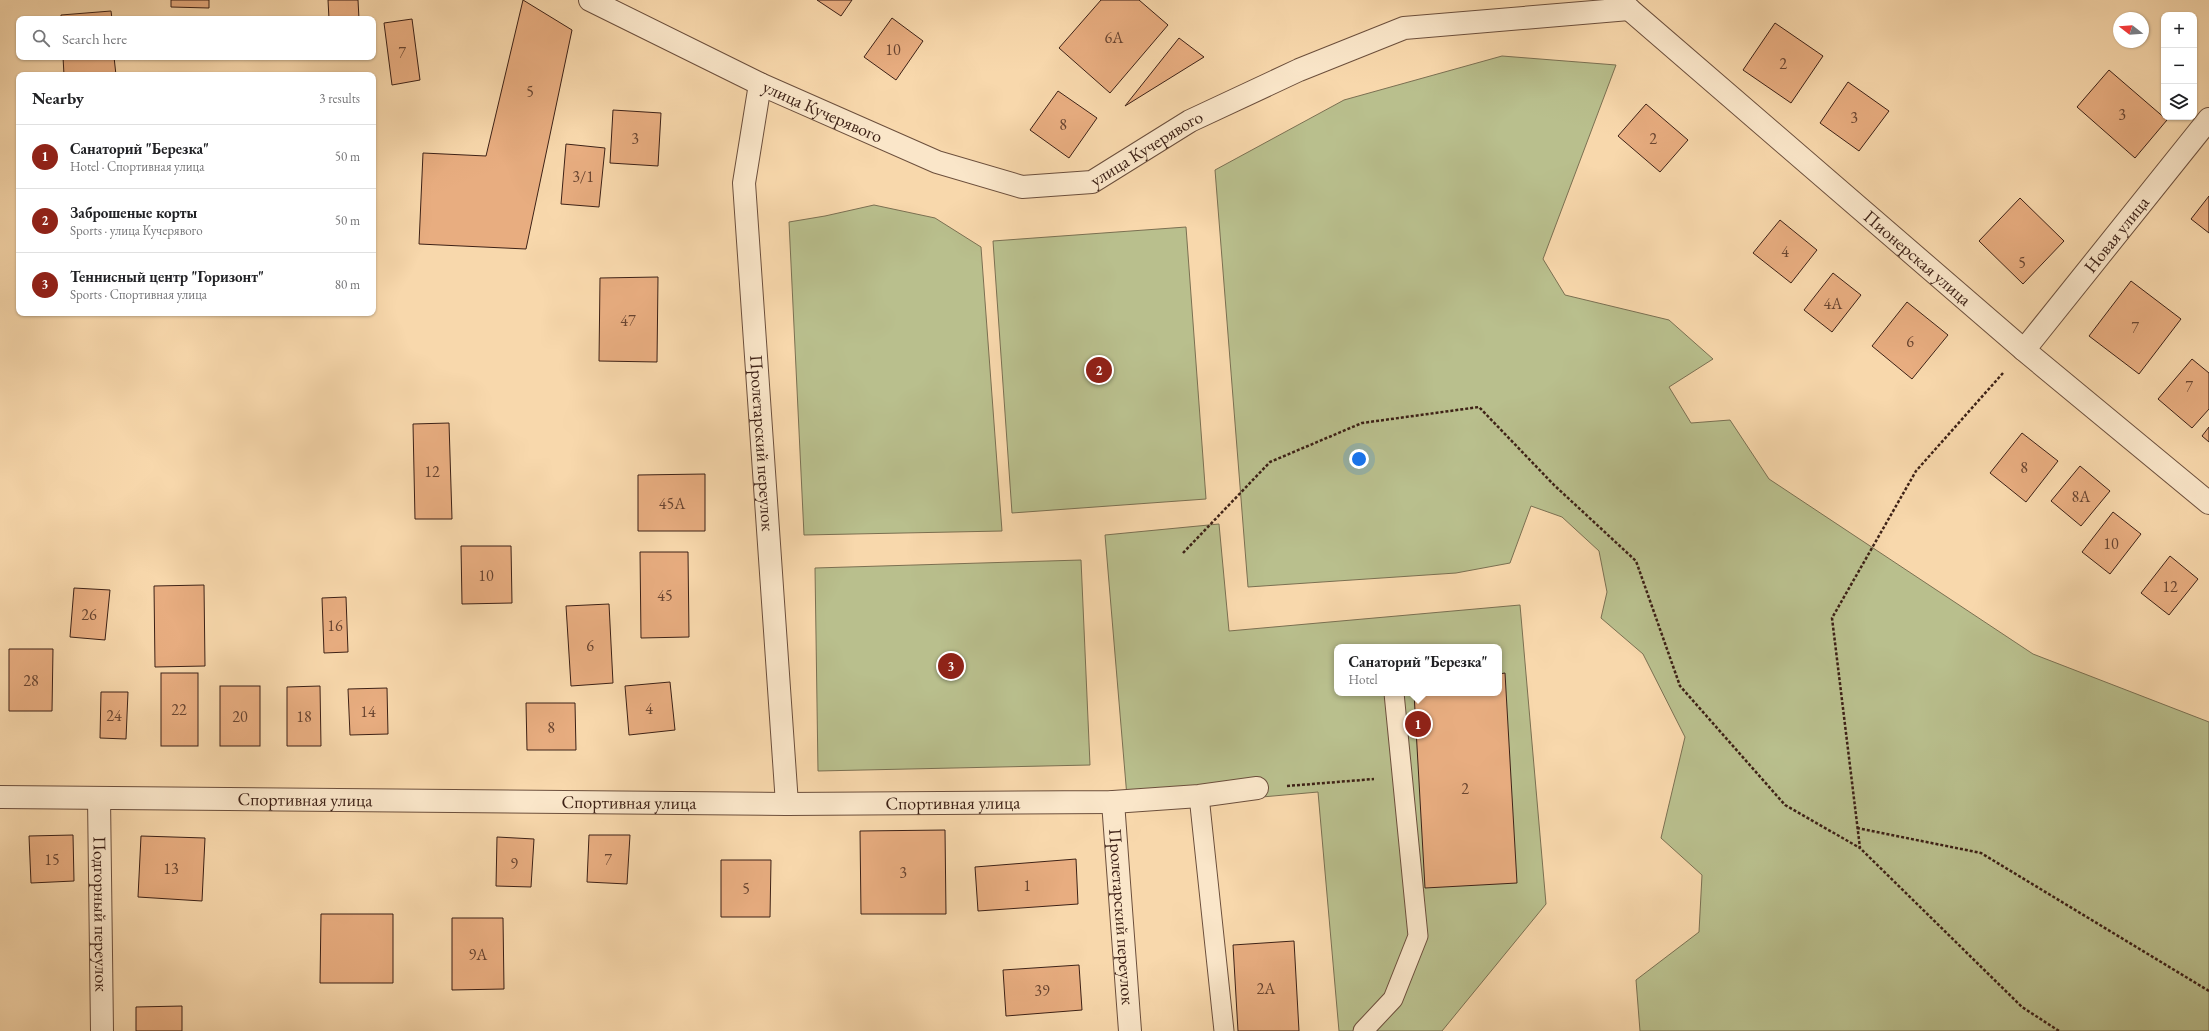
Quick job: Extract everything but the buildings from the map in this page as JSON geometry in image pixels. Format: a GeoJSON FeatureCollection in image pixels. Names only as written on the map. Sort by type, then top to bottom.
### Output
{"type":"FeatureCollection","features":[{"type":"Feature","properties":{"kind":"street","name":"улица Кучерявого"},"geometry":{"type":"LineString","coordinates":[[590,0],[760,84],[944,164],[1022,187],[1092,182],[1190,121],[1299,70],[1404,28],[1632,5]]}},
{"type":"Feature","properties":{"kind":"street","name":"Пионерская улица"},"geometry":{"type":"LineString","coordinates":[[1632,5],[2024,350],[2209,503]]}},
{"type":"Feature","properties":{"kind":"street","name":"Пролетарский переулок"},"geometry":{"type":"LineString","coordinates":[[760,84],[744,183],[787,804]]}},
{"type":"Feature","properties":{"kind":"street","name":"Новая улица"},"geometry":{"type":"LineString","coordinates":[[2024,350],[2209,119]]}},
{"type":"Feature","properties":{"kind":"street","name":"Спортивная улица"},"geometry":{"type":"LineString","coordinates":[[0,797],[787,804],[1113,802],[1199,796],[1257,788]]}},
{"type":"Feature","properties":{"kind":"street","name":"Подгорный переулок"},"geometry":{"type":"LineString","coordinates":[[99,798],[102,1031]]}},
{"type":"Feature","properties":{"kind":"street","name":"Пролетарский переулок"},"geometry":{"type":"LineString","coordinates":[[1113,802],[1130,1031]]}},
{"type":"Feature","properties":{"kind":"lane"},"geometry":{"type":"LineString","coordinates":[[1363,1031],[1393,999],[1418,936],[1394,696]]}},
{"type":"Feature","properties":{"kind":"lane"},"geometry":{"type":"LineString","coordinates":[[1199,796],[1224,1031]]}},
{"type":"Feature","properties":{"kind":"path"},"geometry":{"type":"LineString","coordinates":[[1860,848],[1832,618],[1916,471],[2024,350]]}},
{"type":"Feature","properties":{"kind":"path"},"geometry":{"type":"LineString","coordinates":[[1183,552],[1270,462],[1362,422],[1479,407],[1554,485],[1636,561],[1680,686],[1785,805],[1860,848],[2022,1007],[2059,1031]]}},
{"type":"Feature","properties":{"kind":"path"},"geometry":{"type":"LineString","coordinates":[[1257,788],[1402,777]]}},
{"type":"Feature","properties":{"kind":"path"},"geometry":{"type":"LineString","coordinates":[[1857,828],[1981,853],[2209,991]]}},
{"type":"Feature","properties":{"kind":"green space"},"geometry":{"type":"Polygon","coordinates":[[[1502,56],[1616,65],[1543,259],[1565,295],[1669,320],[1713,359],[1669,387],[1691,423],[1730,420],[1769,479],[2033,654],[2209,722],[2209,1031],[1640,1031],[1636,980],[1699,932],[1702,875],[1661,838],[1685,737],[1643,654],[1601,618],[1607,592],[1599,551],[1562,517],[1531,506],[1510,563],[1456,573],[1248,587],[1215,170],[1344,100],[1502,56]]]}},
{"type":"Feature","properties":{"kind":"green space"},"geometry":{"type":"Polygon","coordinates":[[[874,205],[935,218],[981,247],[1002,531],[804,535],[789,222],[874,205]]]}},
{"type":"Feature","properties":{"kind":"green space"},"geometry":{"type":"Polygon","coordinates":[[[1186,227],[1206,499],[1012,513],[993,241],[1186,227]]]}},
{"type":"Feature","properties":{"kind":"green space"},"geometry":{"type":"Polygon","coordinates":[[[1219,524],[1229,631],[1520,605],[1546,904],[1442,1031],[1339,1031],[1318,792],[1128,809],[1105,535],[1219,524]]]}},
{"type":"Feature","properties":{"kind":"green space"},"geometry":{"type":"Polygon","coordinates":[[[1081,560],[1090,765],[818,771],[815,568],[1081,560]]]}},
{"type":"Feature","properties":{"kind":"place","name":"Заброшеные корты"},"geometry":{"type":"Point","coordinates":[1099,370]}},
{"type":"Feature","properties":{"kind":"place","name":"Теннисный центр \"Горизонт\""},"geometry":{"type":"Point","coordinates":[951,666]}},
{"type":"Feature","properties":{"kind":"place","name":"Санаторий \"Березка\""},"geometry":{"type":"Point","coordinates":[1418,724]}}]}
